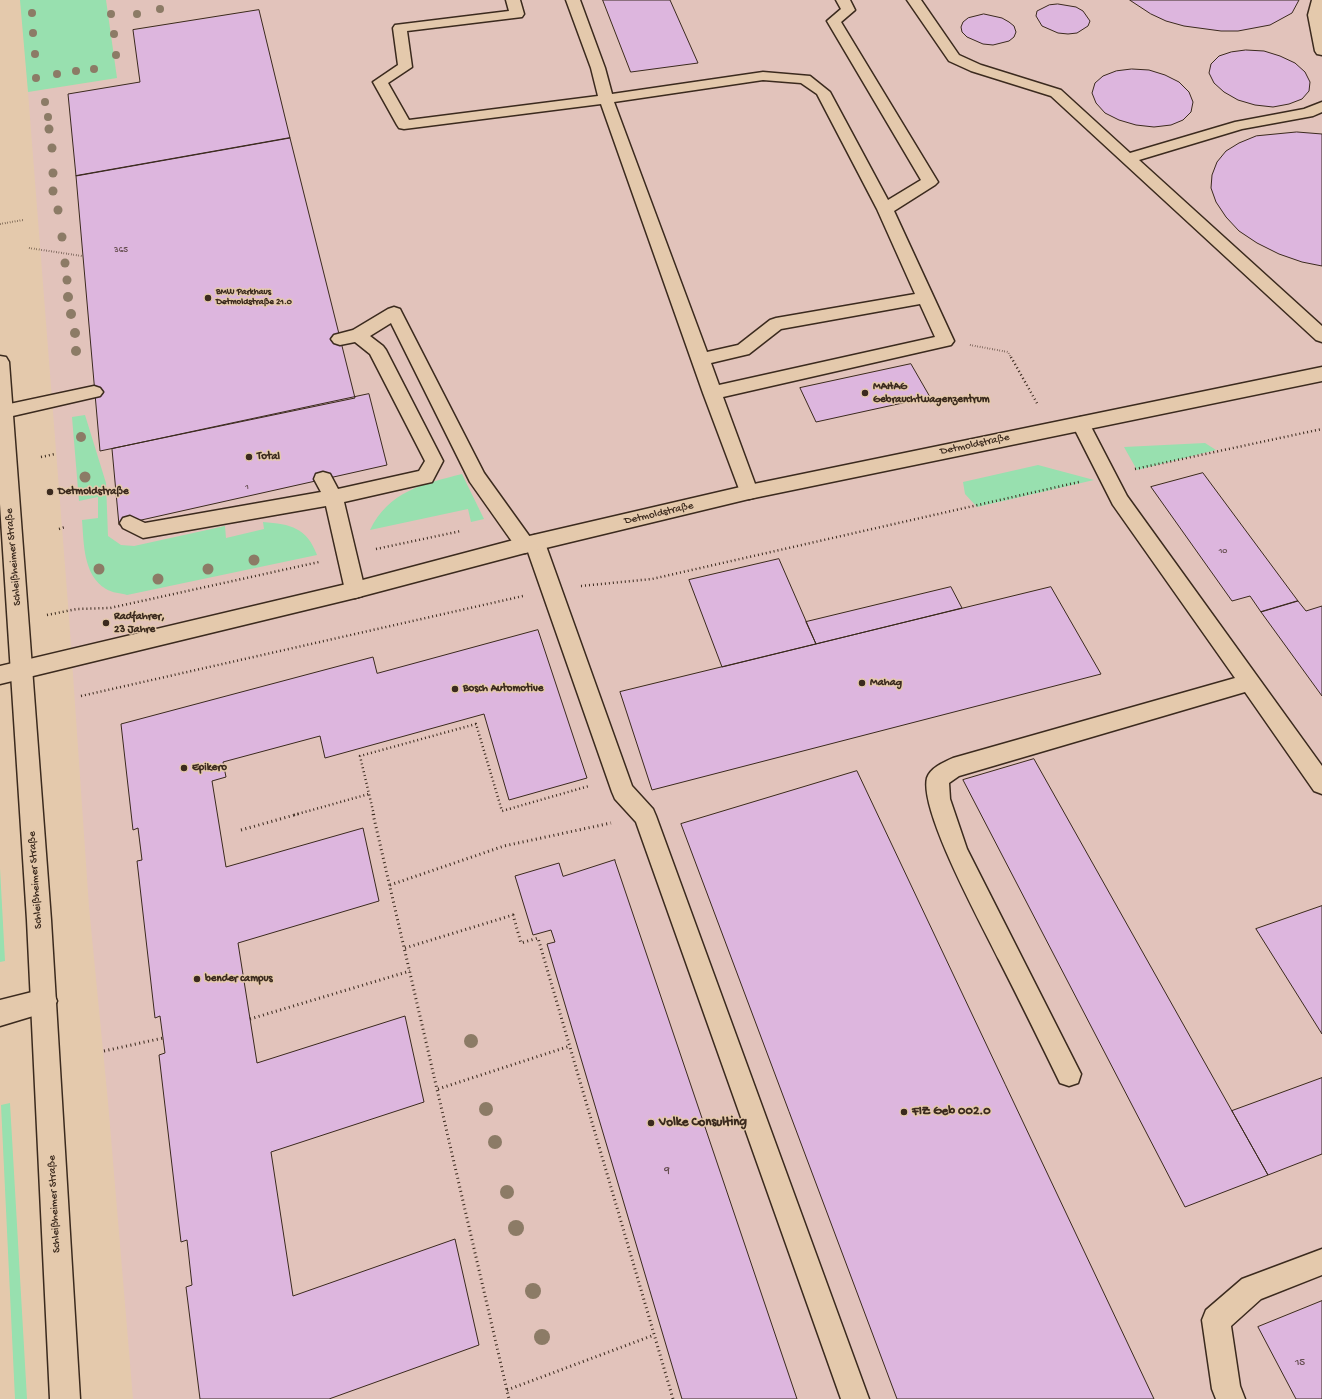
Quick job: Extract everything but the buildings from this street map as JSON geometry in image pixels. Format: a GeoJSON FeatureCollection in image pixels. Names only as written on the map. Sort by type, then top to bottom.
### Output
{"type":"FeatureCollection","features":[{"type":"Feature","properties":{"kind":"street","name":"Schleißheimer Straße"},"geometry":{"type":"LineString","coordinates":[[0,362],[23,669],[44,1001],[65,1399]]}},
{"type":"Feature","properties":{"kind":"street","name":"Detmoldstraße"},"geometry":{"type":"LineString","coordinates":[[0,675],[355,590],[530,544],[749,492],[1322,374]]}},
{"type":"Feature","properties":{"kind":"street"},"geometry":{"type":"LineString","coordinates":[[0,1013],[44,1001]]}},
{"type":"Feature","properties":{"kind":"lane"},"geometry":{"type":"LineString","coordinates":[[513,0],[517,14],[400,28],[405,67],[380,82],[404,125],[606,99],[763,76],[805,79],[823,92],[886,209],[924,298],[945,341],[712,393]]}},
{"type":"Feature","properties":{"kind":"lane"},"geometry":{"type":"LineString","coordinates":[[573,0],[598,68],[606,99],[749,492]]}},
{"type":"Feature","properties":{"kind":"lane"},"geometry":{"type":"LineString","coordinates":[[843,0],[848,10],[834,21],[930,182],[886,209]]}},
{"type":"Feature","properties":{"kind":"lane"},"geometry":{"type":"LineString","coordinates":[[914,0],[954,58],[976,68],[1056,93],[1129,158],[1322,336]]}},
{"type":"Feature","properties":{"kind":"lane"},"geometry":{"type":"LineString","coordinates":[[1319,0],[1315,15],[1322,51]]}},
{"type":"Feature","properties":{"kind":"lane"},"geometry":{"type":"LineString","coordinates":[[1129,158],[1240,125],[1308,113],[1322,106]]}},
{"type":"Feature","properties":{"kind":"lane"},"geometry":{"type":"LineString","coordinates":[[700,359],[743,350],[776,324],[924,298]]}},
{"type":"Feature","properties":{"kind":"lane"},"geometry":{"type":"LineString","coordinates":[[130,522],[143,531],[333,497],[425,477],[434,461],[377,350],[349,337],[394,313],[477,477],[530,544],[552,590],[623,792],[645,816],[855,1399]]}},
{"type":"Feature","properties":{"kind":"lane"},"geometry":{"type":"LineString","coordinates":[[4,411],[94,392]]}},
{"type":"Feature","properties":{"kind":"lane"},"geometry":{"type":"LineString","coordinates":[[1081,424],[1120,500],[1322,784]]}},
{"type":"Feature","properties":{"kind":"lane"},"geometry":{"type":"LineString","coordinates":[[323,479],[333,497],[355,590]]}},
{"type":"Feature","properties":{"kind":"lane"},"geometry":{"type":"LineString","coordinates":[[1069,1074],[957,852],[938,799],[938,779],[953,768],[1250,682]]}},
{"type":"Feature","properties":{"kind":"lane"},"geometry":{"type":"LineString","coordinates":[[1231,1399],[1226,1389],[1216,1320],[1252,1289],[1322,1262]]}},
{"type":"Feature","properties":{"kind":"path"},"geometry":{"type":"LineString","coordinates":[[0,224],[23,220]]}},
{"type":"Feature","properties":{"kind":"path"},"geometry":{"type":"LineString","coordinates":[[29,248],[82,256]]}},
{"type":"Feature","properties":{"kind":"path"},"geometry":{"type":"LineString","coordinates":[[945,341],[1008,352],[1052,430]]}},
{"type":"Feature","properties":{"kind":"path"},"geometry":{"type":"LineString","coordinates":[[82,696],[552,590],[652,579],[1107,475],[1322,429]]}},
{"type":"Feature","properties":{"kind":"path"},"geometry":{"type":"LineString","coordinates":[[41,457],[55,454]]}},
{"type":"Feature","properties":{"kind":"path"},"geometry":{"type":"LineString","coordinates":[[59,528],[65,528]]}},
{"type":"Feature","properties":{"kind":"path"},"geometry":{"type":"LineString","coordinates":[[509,1399],[360,756],[476,724],[502,811],[618,778]]}},
{"type":"Feature","properties":{"kind":"path"},"geometry":{"type":"LineString","coordinates":[[241,830],[369,794]]}},
{"type":"Feature","properties":{"kind":"path"},"geometry":{"type":"LineString","coordinates":[[390,885],[504,846],[645,816]]}},
{"type":"Feature","properties":{"kind":"path"},"geometry":{"type":"LineString","coordinates":[[405,948],[513,915],[521,943],[538,938],[673,1399]]}},
{"type":"Feature","properties":{"kind":"path"},"geometry":{"type":"LineString","coordinates":[[250,1019],[410,971]]}},
{"type":"Feature","properties":{"kind":"path"},"geometry":{"type":"LineString","coordinates":[[104,1051],[163,1038]]}},
{"type":"Feature","properties":{"kind":"path"},"geometry":{"type":"LineString","coordinates":[[438,1089],[570,1046]]}},
{"type":"Feature","properties":{"kind":"path"},"geometry":{"type":"LineString","coordinates":[[507,1390],[654,1335]]}},
{"type":"Feature","properties":{"kind":"shaded area"},"geometry":{"type":"Polygon","coordinates":[[[106,0],[1322,0],[1322,1399],[133,1399],[108,1102],[89,907],[69,617],[28,92],[117,78],[106,0]]]}},
{"type":"Feature","properties":{"kind":"green space"},"geometry":{"type":"Polygon","coordinates":[[[20,0],[106,0],[117,78],[28,92],[20,0]]]}},
{"type":"Feature","properties":{"kind":"green space"},"geometry":{"type":"Polygon","coordinates":[[[85,415],[106,483],[108,536],[121,545],[134,546],[225,526],[226,538],[264,529],[263,522],[282,524],[297,529],[308,539],[317,555],[127,595],[106,589],[98,583],[93,576],[84,549],[82,520],[98,518],[98,497],[79,501],[72,417],[85,415]]]}},
{"type":"Feature","properties":{"kind":"green space"},"geometry":{"type":"Polygon","coordinates":[[[1205,443],[1216,450],[1137,470],[1124,447],[1205,443]]]}},
{"type":"Feature","properties":{"kind":"green space"},"geometry":{"type":"Polygon","coordinates":[[[1038,465],[1094,480],[977,507],[965,494],[963,482],[1038,465]]]}},
{"type":"Feature","properties":{"kind":"green space"},"geometry":{"type":"Polygon","coordinates":[[[462,474],[484,519],[471,522],[468,509],[370,530],[387,506],[408,491],[434,481],[462,474]]]}},
{"type":"Feature","properties":{"kind":"green space"},"geometry":{"type":"Polygon","coordinates":[[[0,868],[5,961],[0,962],[0,868]]]}},
{"type":"Feature","properties":{"kind":"green space"},"geometry":{"type":"Polygon","coordinates":[[[10,1103],[27,1399],[15,1399],[1,1105],[10,1103]]]}},
{"type":"Feature","properties":{"kind":"place","name":"BMW Parkhaus Detmoldstraße 21.0"},"geometry":{"type":"Point","coordinates":[208,298]}},
{"type":"Feature","properties":{"kind":"place","name":"MAHAG Gebrauchtwagenzentrum"},"geometry":{"type":"Point","coordinates":[865,393]}},
{"type":"Feature","properties":{"kind":"place","name":"Total"},"geometry":{"type":"Point","coordinates":[249,457]}},
{"type":"Feature","properties":{"kind":"place","name":"Detmoldstraße"},"geometry":{"type":"Point","coordinates":[50,492]}},
{"type":"Feature","properties":{"kind":"place","name":"Radfahrer, 23 Jahre"},"geometry":{"type":"Point","coordinates":[106,623]}},
{"type":"Feature","properties":{"kind":"place","name":"Mahag"},"geometry":{"type":"Point","coordinates":[862,683]}},
{"type":"Feature","properties":{"kind":"place","name":"Bosch Automotive"},"geometry":{"type":"Point","coordinates":[455,689]}},
{"type":"Feature","properties":{"kind":"place","name":"Epikero"},"geometry":{"type":"Point","coordinates":[184,768]}},
{"type":"Feature","properties":{"kind":"place","name":"bender campus"},"geometry":{"type":"Point","coordinates":[197,979]}},
{"type":"Feature","properties":{"kind":"place","name":"FIZ Geb 002.0"},"geometry":{"type":"Point","coordinates":[904,1112]}},
{"type":"Feature","properties":{"kind":"place","name":"Volke Consulting"},"geometry":{"type":"Point","coordinates":[651,1123]}}]}
